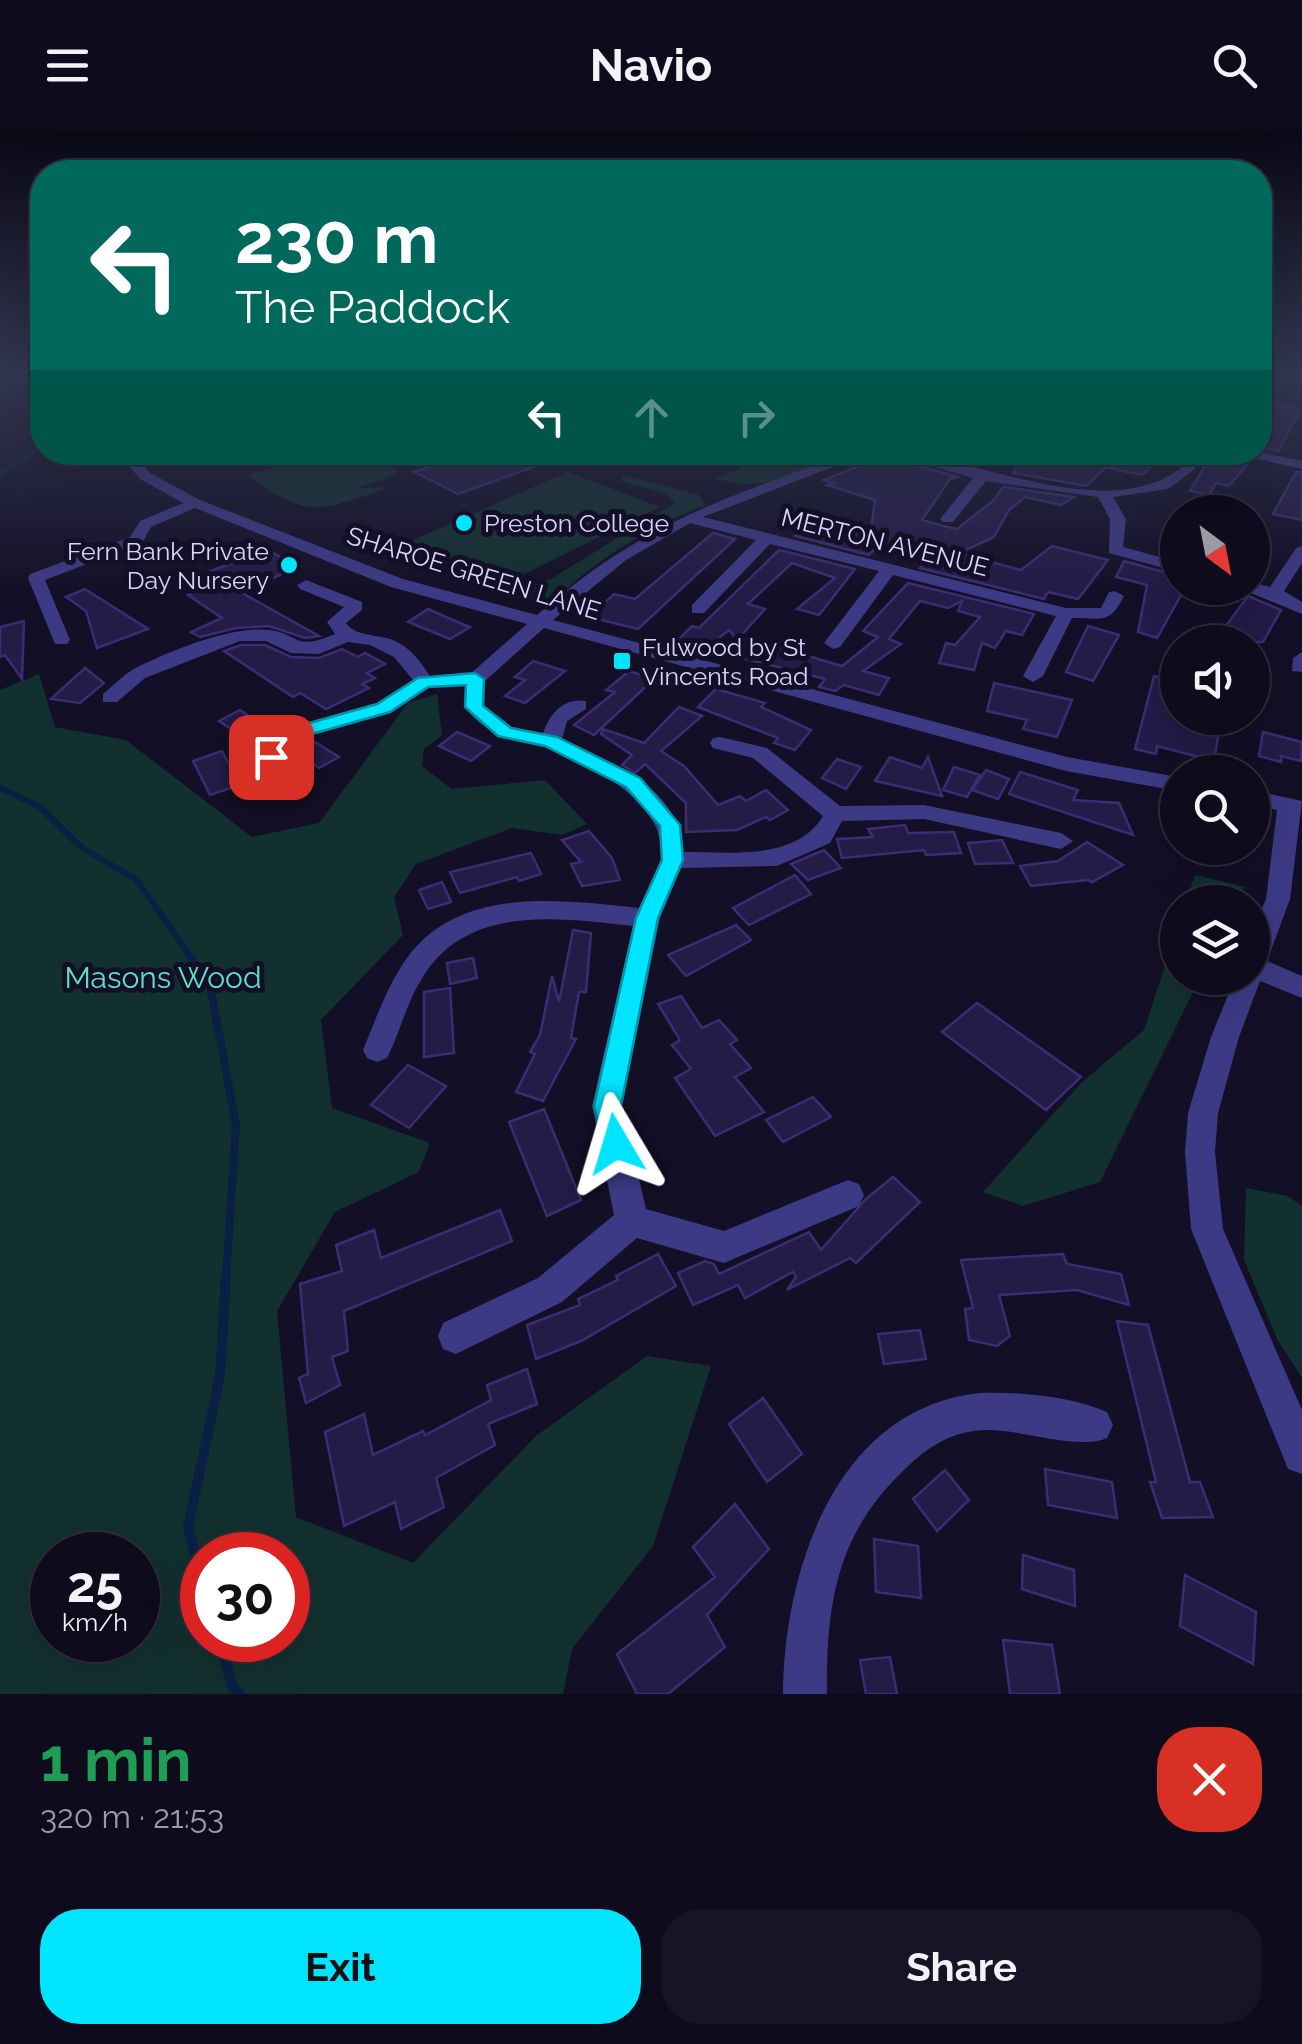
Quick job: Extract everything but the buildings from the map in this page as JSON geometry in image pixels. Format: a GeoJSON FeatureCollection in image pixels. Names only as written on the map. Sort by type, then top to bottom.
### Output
{"type":"FeatureCollection","features":[{"type":"Feature","properties":{"kind":"street"},"geometry":{"type":"LineString","coordinates":[[1272,459],[1302,464]]}},
{"type":"Feature","properties":{"kind":"street","name":"SHAROE GREEN LANE"},"geometry":{"type":"LineString","coordinates":[[136,465],[145,476],[195,503],[340,562],[542,624],[1066,764],[1160,781]]}},
{"type":"Feature","properties":{"kind":"street"},"geometry":{"type":"LineString","coordinates":[[250,792],[274,780],[271,757],[306,730],[384,708],[424,682],[475,679],[643,542],[691,519],[832,465]]}},
{"type":"Feature","properties":{"kind":"street"},"geometry":{"type":"LineString","coordinates":[[938,465],[982,477],[1103,493],[1164,486],[1188,469],[1188,465]]}},
{"type":"Feature","properties":{"kind":"street"},"geometry":{"type":"LineString","coordinates":[[948,519],[982,477]]}},
{"type":"Feature","properties":{"kind":"street"},"geometry":{"type":"LineString","coordinates":[[1103,493],[1118,519],[1115,550],[1160,562]]}},
{"type":"Feature","properties":{"kind":"street"},"geometry":{"type":"LineString","coordinates":[[60,640],[36,578],[136,540],[145,524],[195,503]]}},
{"type":"Feature","properties":{"kind":"street","name":"MERTON AVENUE"},"geometry":{"type":"LineString","coordinates":[[691,519],[1066,613],[1107,613],[1115,596]]}},
{"type":"Feature","properties":{"kind":"street"},"geometry":{"type":"LineString","coordinates":[[698,610],[766,538]]}},
{"type":"Feature","properties":{"kind":"street"},"geometry":{"type":"LineString","coordinates":[[1274,593],[1302,551]]}},
{"type":"Feature","properties":{"kind":"street"},"geometry":{"type":"LineString","coordinates":[[833,643],[889,569]]}},
{"type":"Feature","properties":{"kind":"street"},"geometry":{"type":"LineString","coordinates":[[306,585],[356,606],[336,622],[346,636]]}},
{"type":"Feature","properties":{"kind":"street"},"geometry":{"type":"LineString","coordinates":[[1270,592],[1302,609]]}},
{"type":"Feature","properties":{"kind":"street"},"geometry":{"type":"LineString","coordinates":[[1033,676],[1066,613]]}},
{"type":"Feature","properties":{"kind":"street"},"geometry":{"type":"LineString","coordinates":[[110,698],[138,674],[238,636],[269,634],[291,648],[319,648],[346,636],[379,640],[411,658],[424,682]]}},
{"type":"Feature","properties":{"kind":"street"},"geometry":{"type":"LineString","coordinates":[[154,646],[172,661]]}},
{"type":"Feature","properties":{"kind":"street"},"geometry":{"type":"LineString","coordinates":[[475,679],[474,707],[504,732],[551,742],[633,782],[670,825],[672,860],[647,918],[607,1106],[632,1220]]}},
{"type":"Feature","properties":{"kind":"street"},"geometry":{"type":"LineString","coordinates":[[551,742],[558,718],[580,705]]}},
{"type":"Feature","properties":{"kind":"street"},"geometry":{"type":"LineString","coordinates":[[720,744],[760,753],[835,814],[924,812],[1060,841]]}},
{"type":"Feature","properties":{"kind":"street"},"geometry":{"type":"LineString","coordinates":[[1270,802],[1295,808],[1278,899],[1270,920]]}},
{"type":"Feature","properties":{"kind":"street"},"geometry":{"type":"LineString","coordinates":[[672,860],[769,860],[822,838],[835,814]]}},
{"type":"Feature","properties":{"kind":"street"},"geometry":{"type":"LineString","coordinates":[[376,1050],[426,952],[477,916],[540,908],[647,918]]}},
{"type":"Feature","properties":{"kind":"street"},"geometry":{"type":"LineString","coordinates":[[1270,974],[1302,987]]}},
{"type":"Feature","properties":{"kind":"street"},"geometry":{"type":"LineString","coordinates":[[1242,995],[1203,1112],[1200,1152],[1207,1229],[1302,1455]]}},
{"type":"Feature","properties":{"kind":"street"},"geometry":{"type":"LineString","coordinates":[[632,1220],[724,1247],[848,1196]]}},
{"type":"Feature","properties":{"kind":"street"},"geometry":{"type":"LineString","coordinates":[[456,1336],[550,1290],[632,1220]]}},
{"type":"Feature","properties":{"kind":"street"},"geometry":{"type":"LineString","coordinates":[[805,1694],[812,1605],[842,1511],[864,1481],[906,1441],[959,1414],[992,1410],[1094,1426]]}},
{"type":"Feature","properties":{"kind":"green space"},"geometry":{"type":"Polygon","coordinates":[[[280,465],[391,465],[398,470],[358,488],[390,487],[346,502],[316,507],[286,500],[247,475],[280,465]]]}},
{"type":"Feature","properties":{"kind":"green space"},"geometry":{"type":"Polygon","coordinates":[[[749,465],[813,465],[764,483],[733,483],[715,478],[749,465]]]}},
{"type":"Feature","properties":{"kind":"green space"},"geometry":{"type":"Polygon","coordinates":[[[568,472],[660,507],[502,585],[411,541],[568,472]]]}},
{"type":"Feature","properties":{"kind":"green space"},"geometry":{"type":"Polygon","coordinates":[[[624,475],[699,495],[705,505],[624,546],[553,601],[515,598],[522,588],[552,578],[675,503],[665,493],[621,481],[624,475]]]}},
{"type":"Feature","properties":{"kind":"green space","name":"Masons Wood"},"geometry":{"type":"Polygon","coordinates":[[[39,674],[55,727],[126,740],[252,837],[319,823],[408,703],[437,694],[442,735],[424,749],[422,766],[452,789],[545,780],[587,824],[562,835],[512,828],[416,864],[394,897],[403,935],[321,1020],[332,1108],[430,1143],[419,1172],[335,1212],[277,1311],[296,1517],[413,1563],[536,1436],[647,1356],[711,1366],[653,1546],[572,1649],[563,1694],[0,1694],[0,690],[39,674]]]}},
{"type":"Feature","properties":{"kind":"green space"},"geometry":{"type":"Polygon","coordinates":[[[1195,875],[1237,885],[1192,885],[1195,875]]]}},
{"type":"Feature","properties":{"kind":"green space"},"geometry":{"type":"Polygon","coordinates":[[[1160,981],[1160,995],[1192,995],[1100,1182],[1023,1206],[983,1192],[1082,1082],[1144,1030],[1160,981]]]}},
{"type":"Feature","properties":{"kind":"green space"},"geometry":{"type":"Polygon","coordinates":[[[1246,1188],[1288,1196],[1302,1206],[1302,1378],[1277,1339],[1244,1260],[1246,1188]]]}},
{"type":"Feature","properties":{"kind":"waterway"},"geometry":{"type":"LineString","coordinates":[[0,474],[30,455]]}},
{"type":"Feature","properties":{"kind":"waterway"},"geometry":{"type":"LineString","coordinates":[[0,788],[40,807],[82,848],[136,879],[191,957]]}},
{"type":"Feature","properties":{"kind":"waterway"},"geometry":{"type":"LineString","coordinates":[[189,955],[210,985],[236,1125],[226,1278]]}},
{"type":"Feature","properties":{"kind":"waterway"},"geometry":{"type":"LineString","coordinates":[[189,1532],[220,1376],[226,1276]]}},
{"type":"Feature","properties":{"kind":"waterway"},"geometry":{"type":"LineString","coordinates":[[225,1662],[233,1688],[240,1694]]}},
{"type":"Feature","properties":{"kind":"place","name":"Preston College"},"geometry":{"type":"Point","coordinates":[464,523]}},
{"type":"Feature","properties":{"kind":"place","name":"Fern Bank Private Day Nursery"},"geometry":{"type":"Point","coordinates":[289,565]}},
{"type":"Feature","properties":{"kind":"place","name":"Fulwood by St Vincents Road"},"geometry":{"type":"Point","coordinates":[622,661]}},
{"type":"Feature","properties":{"kind":"route"},"geometry":{"type":"LineString","coordinates":[[271,757],[306,730],[384,708],[424,682],[475,679],[474,707],[504,732],[551,742],[633,782],[670,825],[672,860],[647,918],[607,1106],[616,1144]]}}]}
